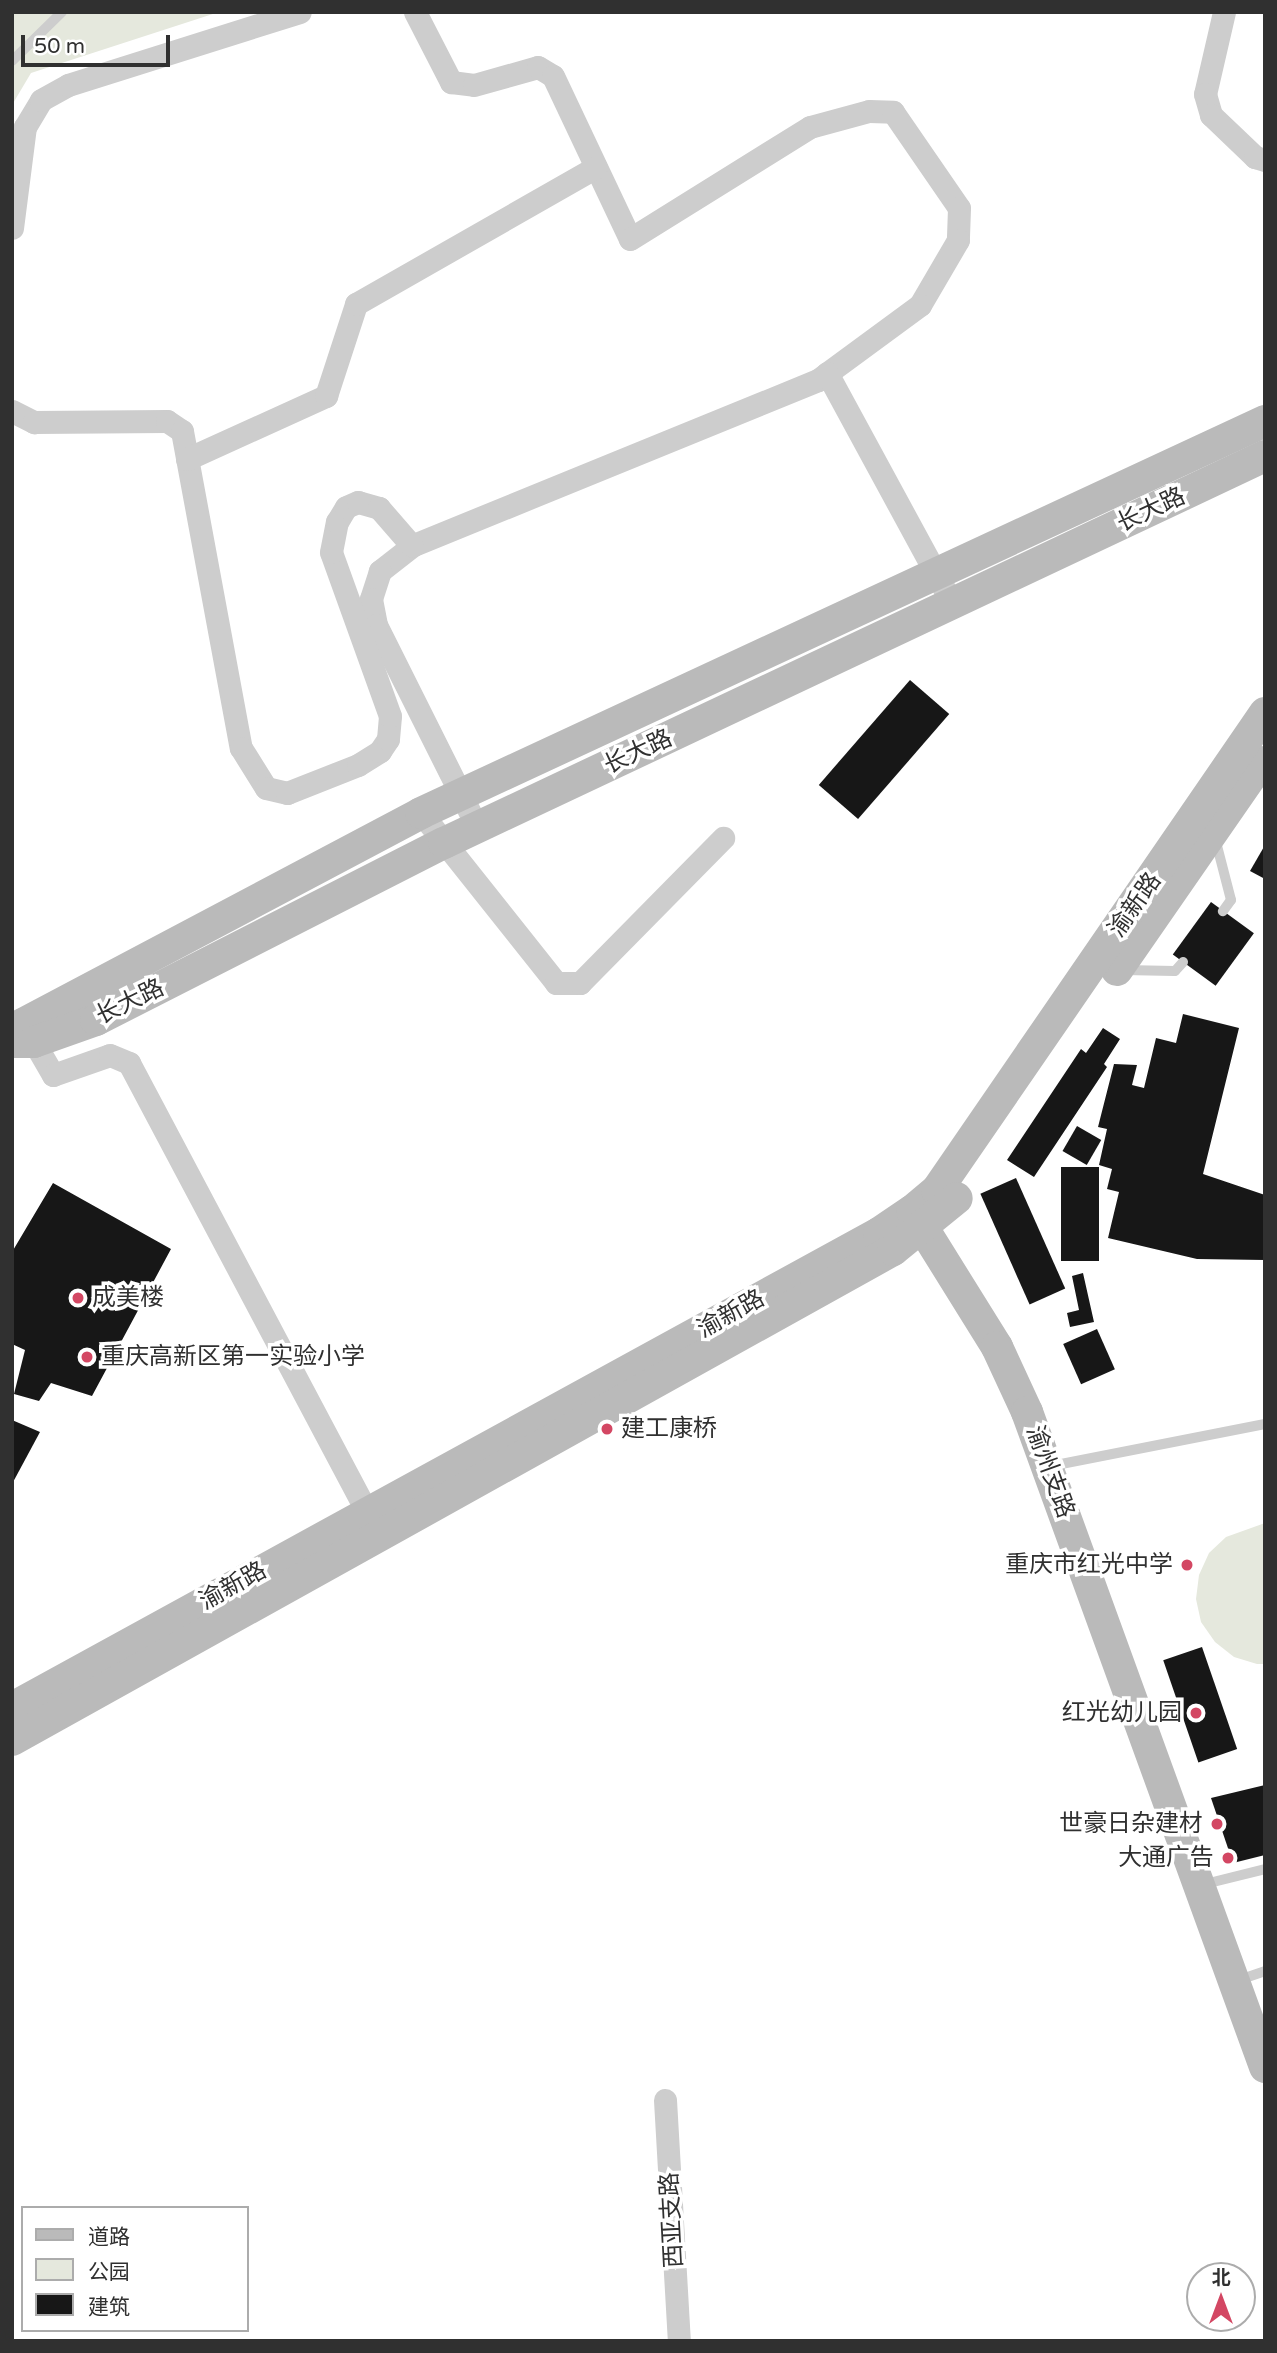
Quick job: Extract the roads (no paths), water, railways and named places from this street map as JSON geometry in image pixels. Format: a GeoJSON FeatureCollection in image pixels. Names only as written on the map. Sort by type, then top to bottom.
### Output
{"type":"FeatureCollection","features":[{"type":"Feature","properties":{"kind":"street"},"geometry":{"type":"LineString","coordinates":[[12,228],[25,127],[41,100],[68,85],[300,12]]}},
{"type":"Feature","properties":{"kind":"street"},"geometry":{"type":"LineString","coordinates":[[415,12],[451,82],[474,85],[538,67],[553,76],[630,239],[810,127],[869,111],[893,112],[959,208],[958,240],[920,305],[827,373],[412,546],[380,571],[371,599],[376,625],[477,827]]}},
{"type":"Feature","properties":{"kind":"street"},"geometry":{"type":"LineString","coordinates":[[1224,12],[1205,94],[1211,116],[1255,157],[1265,160]]}},
{"type":"Feature","properties":{"kind":"street"},"geometry":{"type":"LineString","coordinates":[[187,459],[326,396],[356,304],[596,167]]}},
{"type":"Feature","properties":{"kind":"street"},"geometry":{"type":"LineString","coordinates":[[827,373],[953,605]]}},
{"type":"Feature","properties":{"kind":"street"},"geometry":{"type":"LineString","coordinates":[[12,411],[34,422],[167,421],[182,431],[241,748],[266,788],[287,793],[358,765],[380,751],[388,738],[390,716],[331,552],[337,522],[346,507],[358,502],[379,508],[412,546]]}},
{"type":"Feature","properties":{"kind":"street","name":"长大路"},"geometry":{"type":"LineString","coordinates":[[19,1032],[421,813],[1265,421]]}},
{"type":"Feature","properties":{"kind":"street","name":"长大路"},"geometry":{"type":"LineString","coordinates":[[19,1032],[96,1020],[444,842],[1265,456]]}},
{"type":"Feature","properties":{"kind":"street","name":"渝新路"},"geometry":{"type":"LineString","coordinates":[[12,1741],[918,1220],[1265,713]]}},
{"type":"Feature","properties":{"kind":"street","name":"渝新路"},"geometry":{"type":"LineString","coordinates":[[12,1708],[879,1233],[952,1205],[1265,755]]}},
{"type":"Feature","properties":{"kind":"street"},"geometry":{"type":"LineString","coordinates":[[421,813],[556,983],[580,983],[723,838]]}},
{"type":"Feature","properties":{"kind":"street"},"geometry":{"type":"LineString","coordinates":[[19,1032],[53,1075],[110,1055],[129,1063],[367,1512]]}},
{"type":"Feature","properties":{"kind":"street","name":"渝州支路"},"geometry":{"type":"LineString","coordinates":[[918,1220],[997,1347],[1049,1467],[1264,2063]]}},
{"type":"Feature","properties":{"kind":"street","name":"西亚支路"},"geometry":{"type":"LineString","coordinates":[[665,2100],[679,2341]]}},
{"type":"Feature","properties":{"kind":"lane"},"geometry":{"type":"LineString","coordinates":[[12,61],[62,12]]}},
{"type":"Feature","properties":{"kind":"lane"},"geometry":{"type":"LineString","coordinates":[[1213,832],[1231,900],[1223,911]]}},
{"type":"Feature","properties":{"kind":"lane"},"geometry":{"type":"LineString","coordinates":[[1117,970],[1175,971],[1183,962]]}},
{"type":"Feature","properties":{"kind":"lane"},"geometry":{"type":"LineString","coordinates":[[1049,1467],[1265,1424]]}},
{"type":"Feature","properties":{"kind":"lane"},"geometry":{"type":"LineString","coordinates":[[1199,1886],[1265,1869]]}},
{"type":"Feature","properties":{"kind":"lane"},"geometry":{"type":"LineString","coordinates":[[1233,1982],[1265,1970]]}},
{"type":"Feature","properties":{"kind":"place","name":"成美楼"},"geometry":{"type":"Point","coordinates":[78,1298]}},
{"type":"Feature","properties":{"kind":"place","name":"重庆高新区第一实验小学"},"geometry":{"type":"Point","coordinates":[87,1357]}},
{"type":"Feature","properties":{"kind":"place","name":"建工康桥"},"geometry":{"type":"Point","coordinates":[607,1429]}},
{"type":"Feature","properties":{"kind":"place","name":"重庆市红光中学"},"geometry":{"type":"Point","coordinates":[1187,1565]}},
{"type":"Feature","properties":{"kind":"place","name":"红光幼儿园"},"geometry":{"type":"Point","coordinates":[1196,1713]}},
{"type":"Feature","properties":{"kind":"place","name":"世豪日杂建材"},"geometry":{"type":"Point","coordinates":[1217,1824]}},
{"type":"Feature","properties":{"kind":"place","name":"大通广告"},"geometry":{"type":"Point","coordinates":[1228,1858]}}]}
